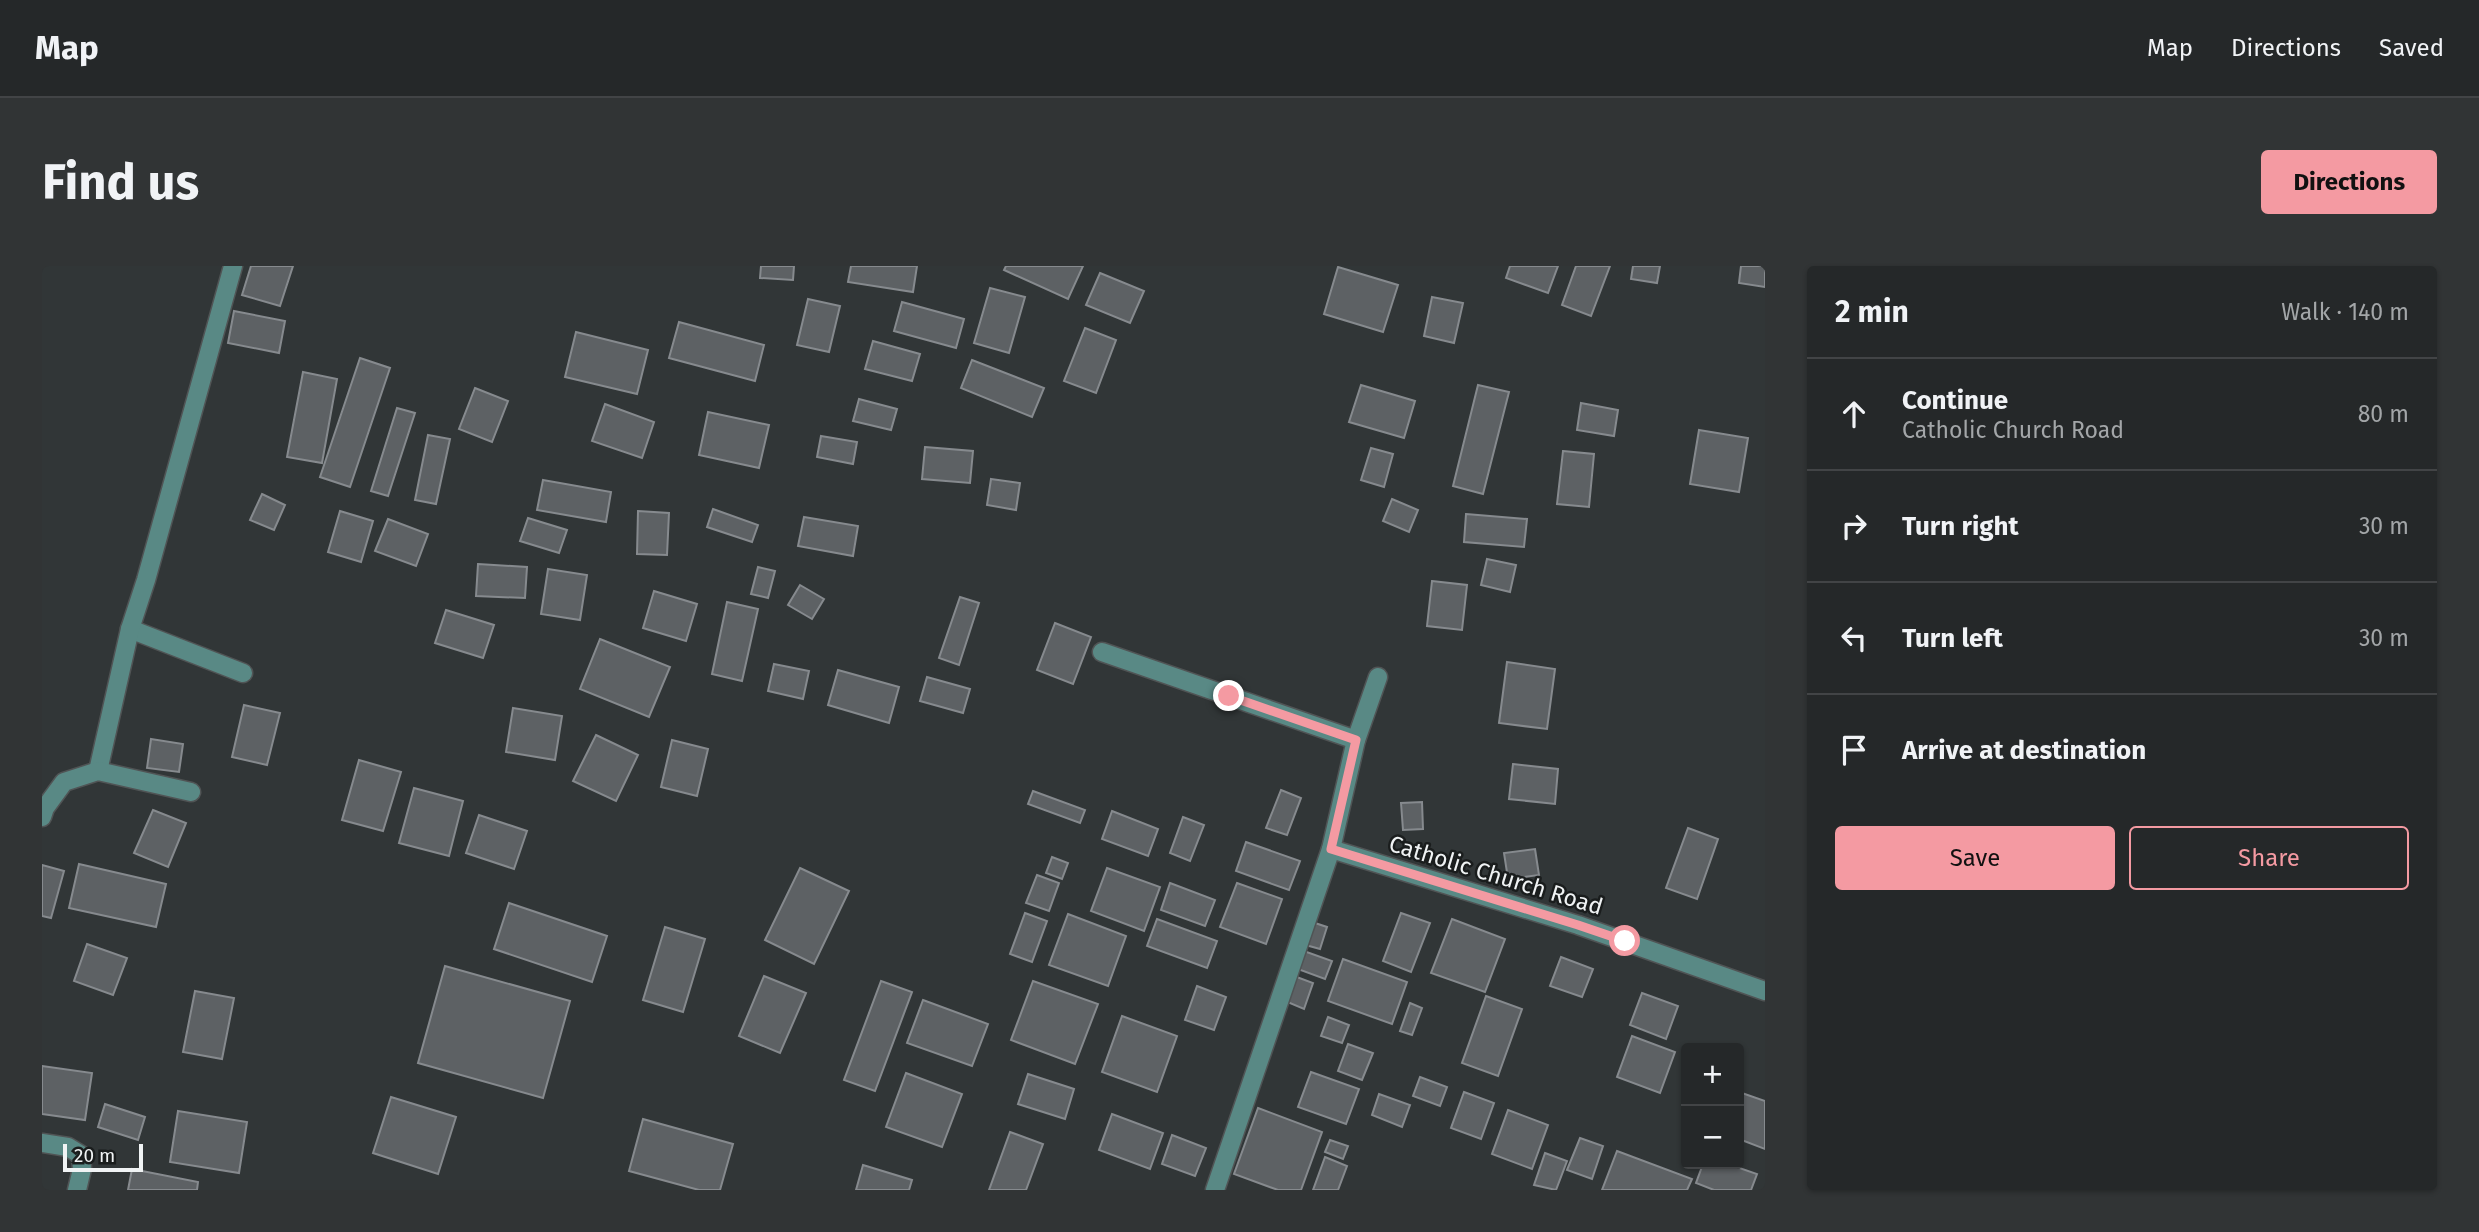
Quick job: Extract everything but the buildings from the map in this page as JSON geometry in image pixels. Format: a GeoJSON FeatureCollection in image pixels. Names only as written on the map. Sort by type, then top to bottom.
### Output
{"type":"FeatureCollection","features":[{"type":"Feature","properties":{"kind":"street"},"geometry":{"type":"LineString","coordinates":[[98,771],[130,629],[233,266]]}},
{"type":"Feature","properties":{"kind":"street"},"geometry":{"type":"LineString","coordinates":[[130,629],[243,673]]}},
{"type":"Feature","properties":{"kind":"street"},"geometry":{"type":"LineString","coordinates":[[1102,652],[1356,740]]}},
{"type":"Feature","properties":{"kind":"street"},"geometry":{"type":"LineString","coordinates":[[1215,1190],[1331,849],[1356,740],[1378,677]]}},
{"type":"Feature","properties":{"kind":"street"},"geometry":{"type":"LineString","coordinates":[[42,817],[45,808],[64,782],[98,771],[191,792]]}},
{"type":"Feature","properties":{"kind":"street","name":"Catholic Church Road"},"geometry":{"type":"LineString","coordinates":[[1331,849],[1578,925],[1765,991]]}},
{"type":"Feature","properties":{"kind":"street"},"geometry":{"type":"LineString","coordinates":[[42,1143],[68,1147],[81,1155],[82,1169],[76,1190]]}},
{"type":"Feature","properties":{"kind":"route"},"geometry":{"type":"LineString","coordinates":[[1229,696],[1356,740],[1331,849],[1625,941]]}}]}
